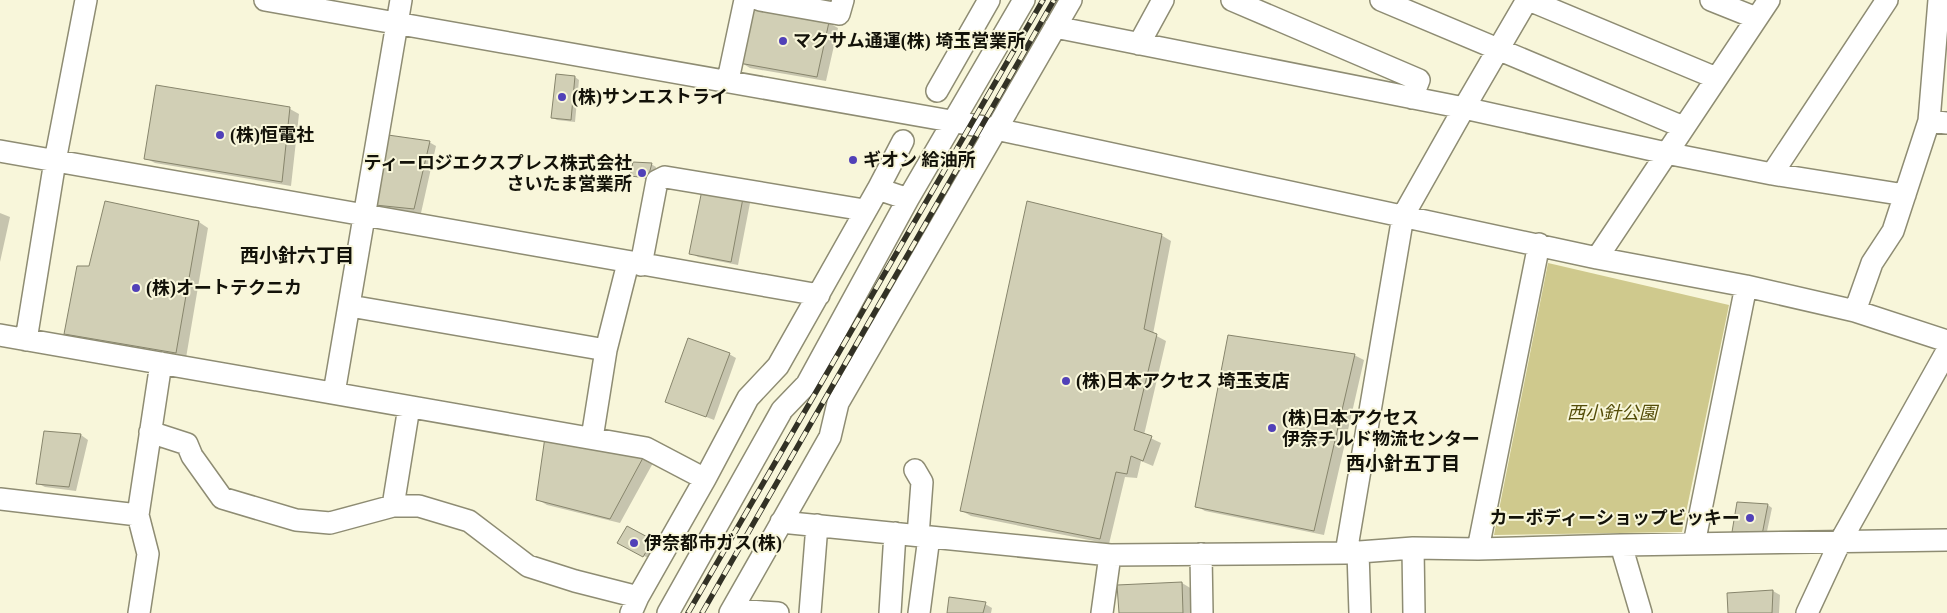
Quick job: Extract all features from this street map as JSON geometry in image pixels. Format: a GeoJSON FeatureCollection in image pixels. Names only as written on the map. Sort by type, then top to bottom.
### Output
{"type":"FeatureCollection","features":[{"type":"Feature","properties":{"kind":"street"},"geometry":{"type":"LineString","coordinates":[[26,340],[55,161],[86,0]]}},
{"type":"Feature","properties":{"kind":"street"},"geometry":{"type":"LineString","coordinates":[[265,0],[728,80],[996,129],[1539,244],[1597,258],[1746,286],[1856,311],[1947,340]]}},
{"type":"Feature","properties":{"kind":"street"},"geometry":{"type":"LineString","coordinates":[[334,393],[399,22],[401,0]]}},
{"type":"Feature","properties":{"kind":"street"},"geometry":{"type":"LineString","coordinates":[[728,80],[745,0]]}},
{"type":"Feature","properties":{"kind":"street"},"geometry":{"type":"LineString","coordinates":[[760,0],[839,14],[843,0]]}},
{"type":"Feature","properties":{"kind":"street"},"geometry":{"type":"LineString","coordinates":[[937,91],[989,0]]}},
{"type":"Feature","properties":{"kind":"street"},"geometry":{"type":"LineString","coordinates":[[668,613],[782,410],[807,384],[908,199],[1024,0]]}},
{"type":"Feature","properties":{"kind":"street"},"geometry":{"type":"LineString","coordinates":[[778,613],[731,612],[830,437],[838,403],[1070,0]]}},
{"type":"Feature","properties":{"kind":"street"},"geometry":{"type":"LineString","coordinates":[[1139,44],[1163,0]]}},
{"type":"Feature","properties":{"kind":"street"},"geometry":{"type":"LineString","coordinates":[[1232,0],[1419,80],[1412,98]]}},
{"type":"Feature","properties":{"kind":"street"},"geometry":{"type":"LineString","coordinates":[[1381,0],[1683,127]]}},
{"type":"Feature","properties":{"kind":"street"},"geometry":{"type":"LineString","coordinates":[[1360,613],[1352,553],[1404,216],[1464,108],[1528,0],[1716,78]]}},
{"type":"Feature","properties":{"kind":"street"},"geometry":{"type":"LineString","coordinates":[[1711,0],[1756,18]]}},
{"type":"Feature","properties":{"kind":"street"},"geometry":{"type":"LineString","coordinates":[[1597,258],[1769,0]]}},
{"type":"Feature","properties":{"kind":"street"},"geometry":{"type":"LineString","coordinates":[[1772,174],[1887,0]]}},
{"type":"Feature","properties":{"kind":"street"},"geometry":{"type":"LineString","coordinates":[[1856,311],[1872,263],[1893,231],[1905,196],[1938,122],[1940,0]]}},
{"type":"Feature","properties":{"kind":"street"},"geometry":{"type":"LineString","coordinates":[[1055,27],[1464,108],[1666,153],[1772,174],[1905,196]]}},
{"type":"Feature","properties":{"kind":"street"},"geometry":{"type":"LineString","coordinates":[[150,432],[187,444],[192,456],[222,498],[296,520],[330,523],[393,506],[419,506],[469,521],[528,566],[575,581],[634,605],[748,398],[778,366],[820,295],[864,210],[878,189],[903,141]]}},
{"type":"Feature","properties":{"kind":"street"},"geometry":{"type":"LineString","coordinates":[[0,151],[634,264],[820,295]]}},
{"type":"Feature","properties":{"kind":"street"},"geometry":{"type":"LineString","coordinates":[[592,438],[606,350],[634,264],[657,181],[665,177],[864,210]]}},
{"type":"Feature","properties":{"kind":"street"},"geometry":{"type":"LineString","coordinates":[[878,189],[908,199]]}},
{"type":"Feature","properties":{"kind":"street"},"geometry":{"type":"LineString","coordinates":[[1478,549],[1539,244]]}},
{"type":"Feature","properties":{"kind":"street"},"geometry":{"type":"LineString","coordinates":[[1694,544],[1746,286]]}},
{"type":"Feature","properties":{"kind":"street"},"geometry":{"type":"LineString","coordinates":[[350,306],[606,350]]}},
{"type":"Feature","properties":{"kind":"street"},"geometry":{"type":"LineString","coordinates":[[0,335],[646,448],[705,479]]}},
{"type":"Feature","properties":{"kind":"street"},"geometry":{"type":"LineString","coordinates":[[1807,613],[1840,542],[1947,351]]}},
{"type":"Feature","properties":{"kind":"street"},"geometry":{"type":"LineString","coordinates":[[139,613],[148,554],[138,515],[161,363]]}},
{"type":"Feature","properties":{"kind":"street"},"geometry":{"type":"LineString","coordinates":[[393,506],[409,407]]}},
{"type":"Feature","properties":{"kind":"street"},"geometry":{"type":"LineString","coordinates":[[914,470],[922,482],[924,536],[919,613]]}},
{"type":"Feature","properties":{"kind":"street"},"geometry":{"type":"LineString","coordinates":[[0,499],[138,515]]}},
{"type":"Feature","properties":{"kind":"street"},"geometry":{"type":"LineString","coordinates":[[781,522],[1110,554],[1352,553],[1413,548],[1478,549],[1947,540]]}},
{"type":"Feature","properties":{"kind":"street"},"geometry":{"type":"LineString","coordinates":[[810,613],[818,526]]}},
{"type":"Feature","properties":{"kind":"street"},"geometry":{"type":"LineString","coordinates":[[890,613],[895,533]]}},
{"type":"Feature","properties":{"kind":"street"},"geometry":{"type":"LineString","coordinates":[[1621,545],[1640,613]]}},
{"type":"Feature","properties":{"kind":"street"},"geometry":{"type":"LineString","coordinates":[[1413,548],[1414,613]]}},
{"type":"Feature","properties":{"kind":"street"},"geometry":{"type":"LineString","coordinates":[[1102,613],[1110,554]]}},
{"type":"Feature","properties":{"kind":"street"},"geometry":{"type":"LineString","coordinates":[[1200,554],[1202,613]]}},
{"type":"Feature","properties":{"kind":"green space","name":"西小針公園"},"geometry":{"type":"Polygon","coordinates":[[[1548,263],[1729,305],[1682,532],[1494,535],[1548,263]]]}},
{"type":"Feature","properties":{"kind":"building"},"geometry":{"type":"Polygon","coordinates":[[[752,8],[829,22],[817,77],[739,63],[752,8]]]}},
{"type":"Feature","properties":{"kind":"building"},"geometry":{"type":"Polygon","coordinates":[[[556,74],[575,76],[571,120],[551,118],[556,74]]]}},
{"type":"Feature","properties":{"kind":"building"},"geometry":{"type":"Polygon","coordinates":[[[156,85],[290,107],[282,182],[144,159],[156,85]]]}},
{"type":"Feature","properties":{"kind":"building"},"geometry":{"type":"Polygon","coordinates":[[[388,135],[430,141],[414,209],[375,205],[388,135]]]}},
{"type":"Feature","properties":{"kind":"building"},"geometry":{"type":"Polygon","coordinates":[[[633,162],[652,163],[648,178],[630,176],[633,162]]]}},
{"type":"Feature","properties":{"kind":"building"},"geometry":{"type":"Polygon","coordinates":[[[702,190],[743,198],[731,262],[689,254],[702,190]]]}},
{"type":"Feature","properties":{"kind":"building"},"geometry":{"type":"Polygon","coordinates":[[[105,201],[199,221],[176,353],[64,334],[77,266],[89,266],[105,201]]]}},
{"type":"Feature","properties":{"kind":"building"},"geometry":{"type":"Polygon","coordinates":[[[1027,201],[1162,234],[1144,329],[1157,334],[1134,430],[1152,436],[1143,461],[1131,456],[1127,474],[1116,472],[1100,539],[960,511],[1027,201]]]}},
{"type":"Feature","properties":{"kind":"building"},"geometry":{"type":"Polygon","coordinates":[[[1228,335],[1355,354],[1314,531],[1195,507],[1228,335]]]}},
{"type":"Feature","properties":{"kind":"building"},"geometry":{"type":"Polygon","coordinates":[[[688,338],[730,353],[706,417],[665,402],[688,338]]]}},
{"type":"Feature","properties":{"kind":"building"},"geometry":{"type":"Polygon","coordinates":[[[44,431],[81,434],[69,487],[36,484],[44,431]]]}},
{"type":"Feature","properties":{"kind":"building"},"geometry":{"type":"Polygon","coordinates":[[[545,437],[644,456],[610,519],[536,500],[545,437]]]}},
{"type":"Feature","properties":{"kind":"building"},"geometry":{"type":"Polygon","coordinates":[[[1737,502],[1768,504],[1762,535],[1732,532],[1737,502]]]}},
{"type":"Feature","properties":{"kind":"building"},"geometry":{"type":"Polygon","coordinates":[[[627,526],[653,540],[643,557],[617,543],[627,526]]]}},
{"type":"Feature","properties":{"kind":"building"},"geometry":{"type":"Polygon","coordinates":[[[1182,582],[1183,613],[1119,613],[1117,585],[1182,582]]]}},
{"type":"Feature","properties":{"kind":"building"},"geometry":{"type":"Polygon","coordinates":[[[1773,590],[1772,613],[1728,613],[1727,593],[1773,590]]]}},
{"type":"Feature","properties":{"kind":"building"},"geometry":{"type":"Polygon","coordinates":[[[949,597],[986,602],[983,613],[947,613],[949,597]]]}},
{"type":"Feature","properties":{"kind":"railway"},"geometry":{"type":"LineString","coordinates":[[688,613],[1043,0]]}},
{"type":"Feature","properties":{"kind":"railway"},"geometry":{"type":"LineString","coordinates":[[702,613],[1054,0]]}},
{"type":"Feature","properties":{"kind":"place","name":"マクサム通運(株) 埼玉営業所"},"geometry":{"type":"Point","coordinates":[783,41]}},
{"type":"Feature","properties":{"kind":"place","name":"(株)サンエストライ"},"geometry":{"type":"Point","coordinates":[562,97]}},
{"type":"Feature","properties":{"kind":"place","name":"(株)恒電社"},"geometry":{"type":"Point","coordinates":[220,135]}},
{"type":"Feature","properties":{"kind":"place","name":"ギオン 給油所"},"geometry":{"type":"Point","coordinates":[853,160]}},
{"type":"Feature","properties":{"kind":"place","name":"ティーロジエクスプレス株式会社 さいたま営業所"},"geometry":{"type":"Point","coordinates":[642,173]}},
{"type":"Feature","properties":{"kind":"place","name":"(株)オートテクニカ"},"geometry":{"type":"Point","coordinates":[136,288]}},
{"type":"Feature","properties":{"kind":"place","name":"(株)日本アクセス 埼玉支店"},"geometry":{"type":"Point","coordinates":[1066,381]}},
{"type":"Feature","properties":{"kind":"place","name":"(株)日本アクセス 伊奈チルド物流センター"},"geometry":{"type":"Point","coordinates":[1272,428]}},
{"type":"Feature","properties":{"kind":"place","name":"カーボディーショップビッキー"},"geometry":{"type":"Point","coordinates":[1750,518]}},
{"type":"Feature","properties":{"kind":"place","name":"伊奈都市ガス(株)"},"geometry":{"type":"Point","coordinates":[634,543]}},
{"type":"Feature","properties":{"kind":"district","name":"西小針六丁目"},"geometry":{"type":"Point","coordinates":[297,255]}},
{"type":"Feature","properties":{"kind":"district","name":"西小針五丁目"},"geometry":{"type":"Point","coordinates":[1403,463]}}]}
